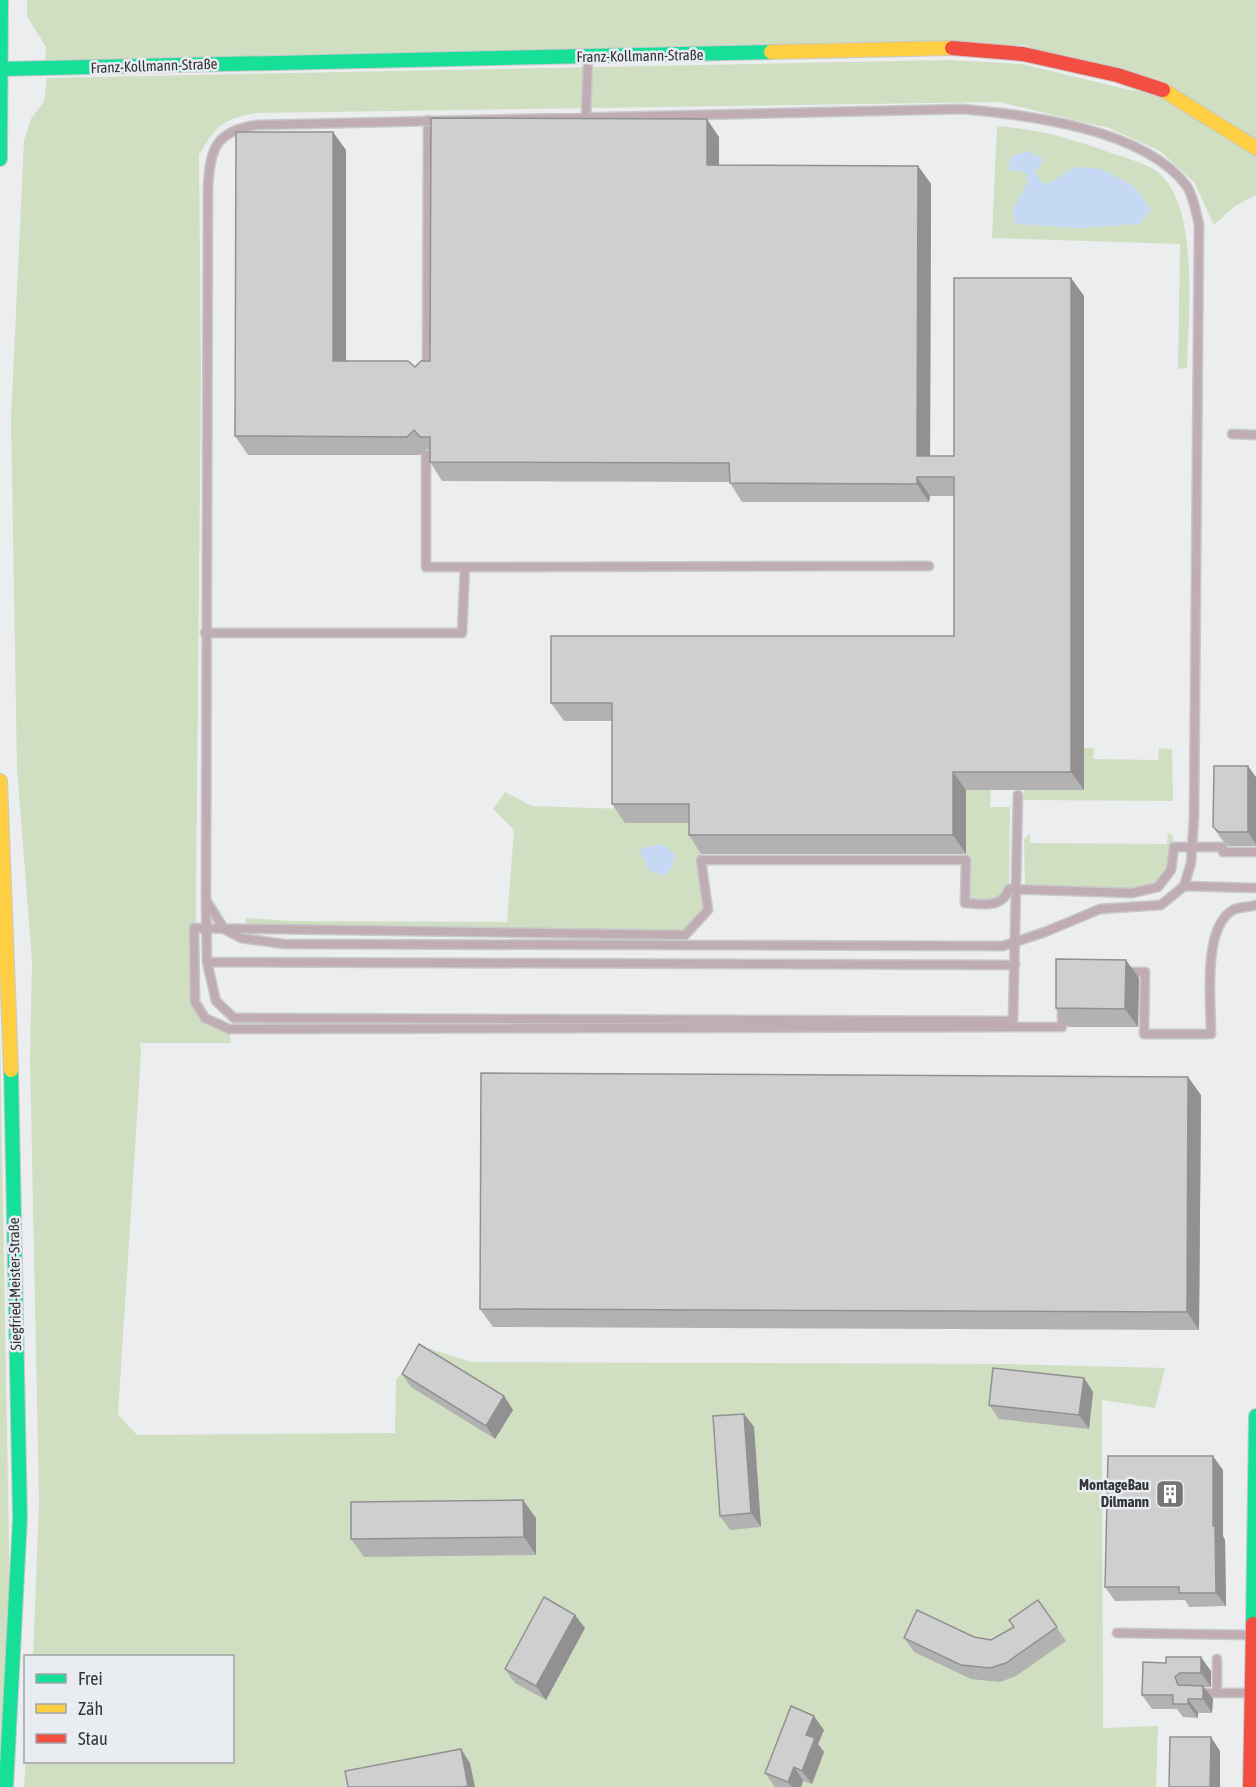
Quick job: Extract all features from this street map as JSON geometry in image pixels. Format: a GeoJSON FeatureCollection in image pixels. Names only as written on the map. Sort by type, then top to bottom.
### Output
{"type":"FeatureCollection","features":[{"type":"Feature","properties":{"kind":"street"},"geometry":{"type":"LineString","coordinates":[[0,159],[1,0]]}},
{"type":"Feature","properties":{"kind":"street","name":"Franz-Kollmann-Straße"},"geometry":{"type":"LineString","coordinates":[[1,69],[949,48],[1023,54],[1117,75],[1166,91],[1256,148]]}},
{"type":"Feature","properties":{"kind":"street","name":"Siegfried-Meister-Straße"},"geometry":{"type":"LineString","coordinates":[[0,781],[11,1059],[20,1518],[6,1787]]}},
{"type":"Feature","properties":{"kind":"street"},"geometry":{"type":"LineString","coordinates":[[1250,1787],[1256,1416]]}},
{"type":"Feature","properties":{"kind":"lane"},"geometry":{"type":"LineString","coordinates":[[586,116],[588,57]]}},
{"type":"Feature","properties":{"kind":"lane"},"geometry":{"type":"LineString","coordinates":[[206,900],[225,929],[241,938],[284,945],[1003,946],[1015,942],[1100,909],[1161,905],[1184,886],[1192,847],[1199,225],[1187,186],[1156,158],[1107,135],[1020,114],[963,109],[257,125],[235,128],[221,139],[210,158],[205,633],[206,900],[207,962],[216,1001],[234,1018],[1013,1021],[1015,942],[1017,889],[1018,795]]}},
{"type":"Feature","properties":{"kind":"lane"},"geometry":{"type":"LineString","coordinates":[[427,379],[428,120]]}},
{"type":"Feature","properties":{"kind":"lane"},"geometry":{"type":"LineString","coordinates":[[1232,434],[1256,435]]}},
{"type":"Feature","properties":{"kind":"lane"},"geometry":{"type":"LineString","coordinates":[[426,455],[426,567],[929,566]]}},
{"type":"Feature","properties":{"kind":"lane"},"geometry":{"type":"LineString","coordinates":[[205,633],[462,633],[465,567]]}},
{"type":"Feature","properties":{"kind":"lane"},"geometry":{"type":"LineString","coordinates":[[1062,993],[1062,1027],[229,1029],[206,1018],[195,1002],[194,928],[685,935],[708,910],[701,860],[966,860],[965,903],[996,905],[1006,897],[1009,889],[1132,893],[1158,887],[1171,870],[1174,847],[1223,847],[1223,852],[1256,852]]}},
{"type":"Feature","properties":{"kind":"lane"},"geometry":{"type":"LineString","coordinates":[[1184,886],[1256,888]]}},
{"type":"Feature","properties":{"kind":"lane"},"geometry":{"type":"LineString","coordinates":[[1110,971],[1145,972],[1144,1034],[1211,1034],[1211,965],[1216,928],[1233,910],[1256,905]]}},
{"type":"Feature","properties":{"kind":"lane"},"geometry":{"type":"LineString","coordinates":[[207,962],[1015,965]]}},
{"type":"Feature","properties":{"kind":"lane"},"geometry":{"type":"LineString","coordinates":[[1117,1633],[1252,1635]]}},
{"type":"Feature","properties":{"kind":"lane"},"geometry":{"type":"LineString","coordinates":[[1216,1693],[1217,1659]]}},
{"type":"Feature","properties":{"kind":"lane"},"geometry":{"type":"LineString","coordinates":[[1190,1693],[1251,1693]]}},
{"type":"Feature","properties":{"kind":"green space"},"geometry":{"type":"Polygon","coordinates":[[[27,0],[1256,0],[1256,140],[1024,45],[45,62],[46,47],[27,16],[27,0]]]}},
{"type":"Feature","properties":{"kind":"green space"},"geometry":{"type":"Polygon","coordinates":[[[949,60],[1022,64],[1163,98],[1256,155],[1256,195],[1235,206],[1214,225],[1194,182],[1160,151],[1109,128],[999,102],[256,113],[235,118],[221,125],[199,155],[201,377],[195,1002],[205,1018],[229,1029],[231,1043],[140,1043],[118,1414],[137,1435],[395,1433],[396,1379],[428,1348],[471,1362],[1008,1364],[1165,1368],[1155,1408],[1102,1400],[1103,1728],[1158,1726],[1156,1787],[24,1787],[26,1763],[234,1763],[234,1655],[33,1655],[39,1502],[30,1058],[32,962],[17,768],[11,419],[24,140],[31,119],[44,101],[47,78],[949,60]]]}},
{"type":"Feature","properties":{"kind":"green space"},"geometry":{"type":"Polygon","coordinates":[[[997,126],[1026,129],[1081,142],[1155,170],[1170,186],[1180,207],[1189,262],[1187,368],[1178,369],[1180,244],[992,238],[997,126]]]}},
{"type":"Feature","properties":{"kind":"green space"},"geometry":{"type":"Polygon","coordinates":[[[1084,748],[1094,748],[1093,759],[1158,760],[1159,748],[1172,749],[1173,801],[1023,800],[1024,790],[1084,790],[1084,748]]]}},
{"type":"Feature","properties":{"kind":"green space"},"geometry":{"type":"Polygon","coordinates":[[[966,790],[991,790],[990,807],[1010,807],[1009,889],[996,905],[965,903],[966,790]]]}},
{"type":"Feature","properties":{"kind":"green space"},"geometry":{"type":"Polygon","coordinates":[[[505,792],[532,806],[625,809],[701,823],[701,860],[708,910],[685,935],[246,929],[246,918],[291,921],[507,922],[514,830],[493,809],[505,792]]]}},
{"type":"Feature","properties":{"kind":"green space"},"geometry":{"type":"Polygon","coordinates":[[[1030,833],[1030,843],[1167,844],[1168,833],[1173,836],[1171,870],[1158,887],[1132,893],[1033,889],[1025,883],[1024,840],[1030,833]]]}},
{"type":"Feature","properties":{"kind":"green space"},"geometry":{"type":"Polygon","coordinates":[[[0,1033],[10,1604],[0,1759],[0,1033]]]}},
{"type":"Feature","properties":{"kind":"water"},"geometry":{"type":"Polygon","coordinates":[[[1028,151],[1042,158],[1042,164],[1034,172],[1045,185],[1076,167],[1102,169],[1135,187],[1151,210],[1139,224],[1077,228],[1016,224],[1012,210],[1028,181],[1025,172],[1008,170],[1012,156],[1028,151]]]}},
{"type":"Feature","properties":{"kind":"water"},"geometry":{"type":"Polygon","coordinates":[[[662,844],[676,855],[672,867],[664,876],[650,871],[639,849],[662,844]]]}},
{"type":"Feature","properties":{"kind":"building"},"geometry":{"type":"Polygon","coordinates":[[[431,118],[707,119],[707,165],[918,166],[917,456],[954,456],[954,278],[1071,278],[1071,772],[953,772],[953,835],[689,835],[689,804],[612,804],[612,703],[551,703],[551,636],[954,636],[954,477],[917,477],[917,484],[730,483],[729,463],[430,462],[430,437],[420,437],[414,430],[407,437],[235,436],[236,132],[333,132],[333,361],[408,361],[415,367],[421,361],[430,361],[431,118]]]}},
{"type":"Feature","properties":{"kind":"building"},"geometry":{"type":"Polygon","coordinates":[[[1214,766],[1248,766],[1248,832],[1219,832],[1213,827],[1214,766]]]}},
{"type":"Feature","properties":{"kind":"building"},"geometry":{"type":"Polygon","coordinates":[[[1056,959],[1126,960],[1125,1009],[1056,1008],[1056,959]]]}},
{"type":"Feature","properties":{"kind":"building"},"geometry":{"type":"Polygon","coordinates":[[[481,1073],[1188,1077],[1187,1312],[480,1309],[481,1073]]]}},
{"type":"Feature","properties":{"kind":"building"},"geometry":{"type":"Polygon","coordinates":[[[419,1344],[504,1396],[486,1426],[402,1374],[419,1344]]]}},
{"type":"Feature","properties":{"kind":"building"},"geometry":{"type":"Polygon","coordinates":[[[993,1368],[1084,1378],[1079,1415],[989,1405],[993,1368]]]}},
{"type":"Feature","properties":{"kind":"building"},"geometry":{"type":"Polygon","coordinates":[[[744,1414],[751,1513],[720,1516],[713,1416],[744,1414]]]}},
{"type":"Feature","properties":{"kind":"building"},"geometry":{"type":"Polygon","coordinates":[[[1108,1456],[1213,1456],[1216,1593],[1179,1593],[1179,1587],[1105,1587],[1108,1456]]]}},
{"type":"Feature","properties":{"kind":"building"},"geometry":{"type":"Polygon","coordinates":[[[523,1500],[524,1537],[351,1539],[351,1502],[523,1500]]]}},
{"type":"Feature","properties":{"kind":"building"},"geometry":{"type":"Polygon","coordinates":[[[544,1597],[575,1615],[536,1686],[505,1669],[544,1597]]]}},
{"type":"Feature","properties":{"kind":"building"},"geometry":{"type":"Polygon","coordinates":[[[1038,1600],[1057,1627],[1006,1663],[990,1668],[961,1665],[904,1638],[917,1610],[974,1637],[991,1640],[1014,1627],[1009,1620],[1038,1600]]]}},
{"type":"Feature","properties":{"kind":"building"},"geometry":{"type":"Polygon","coordinates":[[[1166,1657],[1201,1657],[1201,1673],[1180,1673],[1175,1677],[1178,1685],[1203,1686],[1203,1699],[1188,1699],[1188,1704],[1173,1704],[1173,1695],[1142,1695],[1143,1662],[1166,1663],[1166,1657]]]}},
{"type":"Feature","properties":{"kind":"building"},"geometry":{"type":"Polygon","coordinates":[[[791,1706],[814,1716],[806,1735],[815,1738],[802,1771],[794,1767],[788,1782],[765,1773],[791,1706]]]}},
{"type":"Feature","properties":{"kind":"building"},"geometry":{"type":"Polygon","coordinates":[[[1170,1737],[1211,1737],[1210,1787],[1169,1787],[1170,1737]]]}},
{"type":"Feature","properties":{"kind":"building"},"geometry":{"type":"Polygon","coordinates":[[[461,1749],[468,1786],[348,1787],[345,1771],[461,1749]]]}},
{"type":"Feature","properties":{"kind":"traffic: fast"},"geometry":{"type":"LineString","coordinates":[[0,159],[1,0]]}},
{"type":"Feature","properties":{"kind":"traffic: fast"},"geometry":{"type":"LineString","coordinates":[[1,69],[771,52]]}},
{"type":"Feature","properties":{"kind":"traffic: fast"},"geometry":{"type":"LineString","coordinates":[[6,1787],[20,1518],[11,1070]]}},
{"type":"Feature","properties":{"kind":"traffic: fast"},"geometry":{"type":"LineString","coordinates":[[1253,1624],[1256,1416]]}},
{"type":"Feature","properties":{"kind":"traffic: slow"},"geometry":{"type":"LineString","coordinates":[[771,52],[952,48]]}},
{"type":"Feature","properties":{"kind":"traffic: slow"},"geometry":{"type":"LineString","coordinates":[[1163,90],[1256,148]]}},
{"type":"Feature","properties":{"kind":"traffic: slow"},"geometry":{"type":"LineString","coordinates":[[0,781],[11,1070]]}},
{"type":"Feature","properties":{"kind":"traffic: jam"},"geometry":{"type":"LineString","coordinates":[[952,48],[1023,54],[1117,75],[1163,90]]}},
{"type":"Feature","properties":{"kind":"traffic: jam"},"geometry":{"type":"LineString","coordinates":[[1250,1787],[1253,1624]]}},
{"type":"Feature","properties":{"kind":"place","name":"MontageBau Dilmann"},"geometry":{"type":"Point","coordinates":[1170,1494]}}]}
